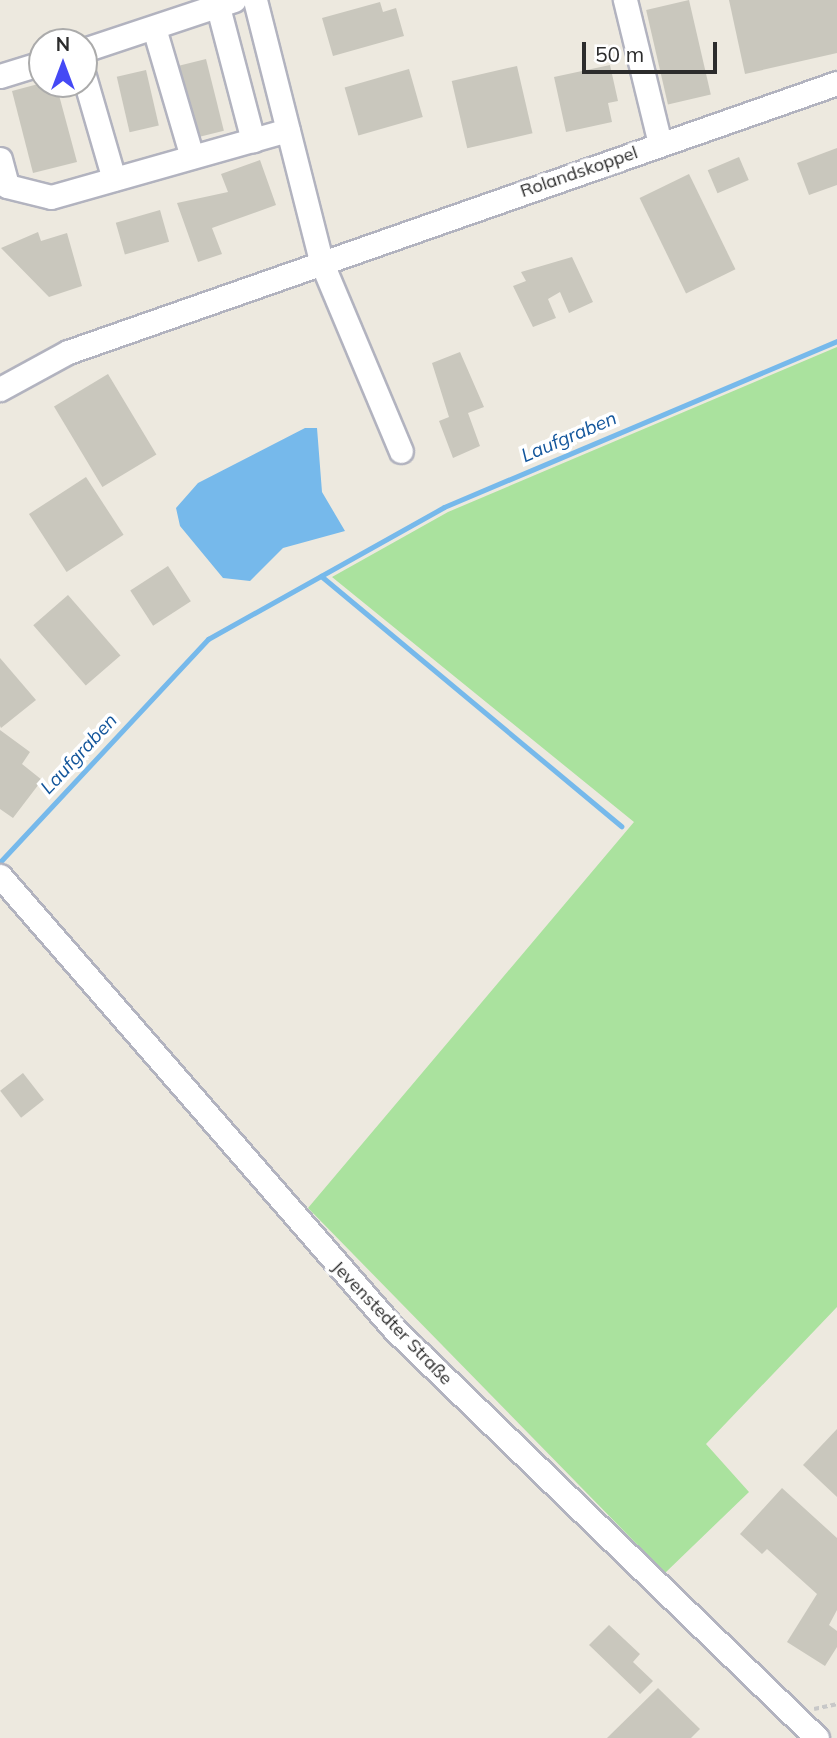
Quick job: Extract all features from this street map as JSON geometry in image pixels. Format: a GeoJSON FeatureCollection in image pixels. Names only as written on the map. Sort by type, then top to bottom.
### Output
{"type":"FeatureCollection","features":[{"type":"Feature","properties":{"kind":"street"},"geometry":{"type":"LineString","coordinates":[[255,0],[321,261],[401,451]]}},
{"type":"Feature","properties":{"kind":"street"},"geometry":{"type":"LineString","coordinates":[[625,0],[660,144]]}},
{"type":"Feature","properties":{"kind":"street"},"geometry":{"type":"LineString","coordinates":[[98,46],[226,4],[253,140]]}},
{"type":"Feature","properties":{"kind":"street"},"geometry":{"type":"LineString","coordinates":[[154,28],[192,157]]}},
{"type":"Feature","properties":{"kind":"street"},"geometry":{"type":"LineString","coordinates":[[0,76],[28,67]]}},
{"type":"Feature","properties":{"kind":"street","name":"Rolandskoppel"},"geometry":{"type":"LineString","coordinates":[[0,389],[68,352],[321,261],[837,83]]}},
{"type":"Feature","properties":{"kind":"street"},"geometry":{"type":"LineString","coordinates":[[90,98],[114,179]]}},
{"type":"Feature","properties":{"kind":"street"},"geometry":{"type":"LineString","coordinates":[[0,159],[7,186],[24,194],[51,198],[288,130]]}},
{"type":"Feature","properties":{"kind":"street","name":"Jevenstedter Straße"},"geometry":{"type":"LineString","coordinates":[[0,876],[395,1330],[817,1738]]}},
{"type":"Feature","properties":{"kind":"green space"},"geometry":{"type":"Polygon","coordinates":[[[837,347],[837,1307],[706,1444],[749,1492],[665,1573],[308,1208],[634,822],[332,577],[448,512],[837,347]]]}},
{"type":"Feature","properties":{"kind":"water"},"geometry":{"type":"Polygon","coordinates":[[[305,428],[317,428],[322,492],[345,531],[283,548],[250,581],[223,578],[180,526],[176,508],[198,483],[305,428]]]}},
{"type":"Feature","properties":{"kind":"building"},"geometry":{"type":"Polygon","coordinates":[[[689,0],[711,95],[668,104],[646,10],[689,0]]]}},
{"type":"Feature","properties":{"kind":"building"},"geometry":{"type":"Polygon","coordinates":[[[729,0],[837,0],[837,53],[745,74],[729,0]]]}},
{"type":"Feature","properties":{"kind":"building"},"geometry":{"type":"Polygon","coordinates":[[[380,2],[383,12],[396,8],[404,36],[333,56],[322,18],[380,2]]]}},
{"type":"Feature","properties":{"kind":"building"},"geometry":{"type":"Polygon","coordinates":[[[206,59],[224,131],[196,138],[178,66],[206,59]]]}},
{"type":"Feature","properties":{"kind":"building"},"geometry":{"type":"Polygon","coordinates":[[[610,65],[618,101],[608,103],[612,122],[566,132],[554,77],[610,65]]]}},
{"type":"Feature","properties":{"kind":"building"},"geometry":{"type":"Polygon","coordinates":[[[517,66],[533,133],[467,148],[452,81],[517,66]]]}},
{"type":"Feature","properties":{"kind":"building"},"geometry":{"type":"Polygon","coordinates":[[[409,69],[423,117],[358,136],[345,87],[409,69]]]}},
{"type":"Feature","properties":{"kind":"building"},"geometry":{"type":"Polygon","coordinates":[[[146,70],[159,126],[130,132],[117,77],[146,70]]]}},
{"type":"Feature","properties":{"kind":"building"},"geometry":{"type":"Polygon","coordinates":[[[28,87],[28,98],[60,98],[77,162],[33,173],[12,91],[28,87]]]}},
{"type":"Feature","properties":{"kind":"building"},"geometry":{"type":"Polygon","coordinates":[[[837,148],[837,185],[809,195],[797,163],[837,148]]]}},
{"type":"Feature","properties":{"kind":"building"},"geometry":{"type":"Polygon","coordinates":[[[739,157],[749,180],[717,193],[708,170],[739,157]]]}},
{"type":"Feature","properties":{"kind":"building"},"geometry":{"type":"Polygon","coordinates":[[[260,160],[276,205],[212,228],[222,254],[198,262],[177,203],[228,192],[221,174],[260,160]]]}},
{"type":"Feature","properties":{"kind":"building"},"geometry":{"type":"Polygon","coordinates":[[[689,174],[735,269],[686,293],[640,198],[689,174]]]}},
{"type":"Feature","properties":{"kind":"building"},"geometry":{"type":"Polygon","coordinates":[[[160,210],[169,242],[125,254],[116,223],[160,210]]]}},
{"type":"Feature","properties":{"kind":"building"},"geometry":{"type":"Polygon","coordinates":[[[38,232],[41,241],[67,233],[82,286],[49,297],[1,248],[38,232]]]}},
{"type":"Feature","properties":{"kind":"building"},"geometry":{"type":"Polygon","coordinates":[[[572,257],[593,302],[569,313],[560,292],[548,299],[556,318],[533,327],[513,286],[526,281],[521,272],[572,257]]]}},
{"type":"Feature","properties":{"kind":"building"},"geometry":{"type":"Polygon","coordinates":[[[460,352],[484,407],[468,413],[480,446],[453,458],[439,421],[449,417],[432,363],[460,352]]]}},
{"type":"Feature","properties":{"kind":"building"},"geometry":{"type":"Polygon","coordinates":[[[108,374],[156,455],[102,487],[54,406],[108,374]]]}},
{"type":"Feature","properties":{"kind":"building"},"geometry":{"type":"Polygon","coordinates":[[[86,477],[124,535],[67,572],[29,514],[86,477]]]}},
{"type":"Feature","properties":{"kind":"building"},"geometry":{"type":"Polygon","coordinates":[[[168,566],[191,601],[153,626],[130,591],[168,566]]]}},
{"type":"Feature","properties":{"kind":"building"},"geometry":{"type":"Polygon","coordinates":[[[68,595],[120,655],[86,686],[33,625],[68,595]]]}},
{"type":"Feature","properties":{"kind":"building"},"geometry":{"type":"Polygon","coordinates":[[[0,658],[36,700],[1,728],[0,726],[0,658]]]}},
{"type":"Feature","properties":{"kind":"building"},"geometry":{"type":"Polygon","coordinates":[[[0,730],[30,752],[22,764],[42,780],[13,818],[0,809],[0,730]]]}},
{"type":"Feature","properties":{"kind":"building"},"geometry":{"type":"Polygon","coordinates":[[[23,1073],[44,1100],[21,1118],[0,1091],[23,1073]]]}},
{"type":"Feature","properties":{"kind":"building"},"geometry":{"type":"Polygon","coordinates":[[[837,1429],[837,1497],[803,1465],[837,1429]]]}},
{"type":"Feature","properties":{"kind":"building"},"geometry":{"type":"Polygon","coordinates":[[[782,1488],[837,1538],[837,1610],[829,1625],[837,1631],[837,1647],[825,1666],[787,1642],[817,1594],[767,1549],[762,1554],[740,1534],[782,1488]]]}},
{"type":"Feature","properties":{"kind":"building"},"geometry":{"type":"Polygon","coordinates":[[[609,1625],[640,1654],[633,1662],[653,1681],[640,1694],[589,1645],[609,1625]]]}},
{"type":"Feature","properties":{"kind":"building"},"geometry":{"type":"Polygon","coordinates":[[[658,1688],[700,1729],[691,1738],[607,1738],[658,1688]]]}},
{"type":"Feature","properties":{"kind":"waterway","name":"Laufgraben"},"geometry":{"type":"LineString","coordinates":[[0,862],[208,639],[444,507],[837,341]]}},
{"type":"Feature","properties":{"kind":"waterway","name":"Laufgraben"},"geometry":{"type":"LineString","coordinates":[[321,576],[621,826]]}}]}
